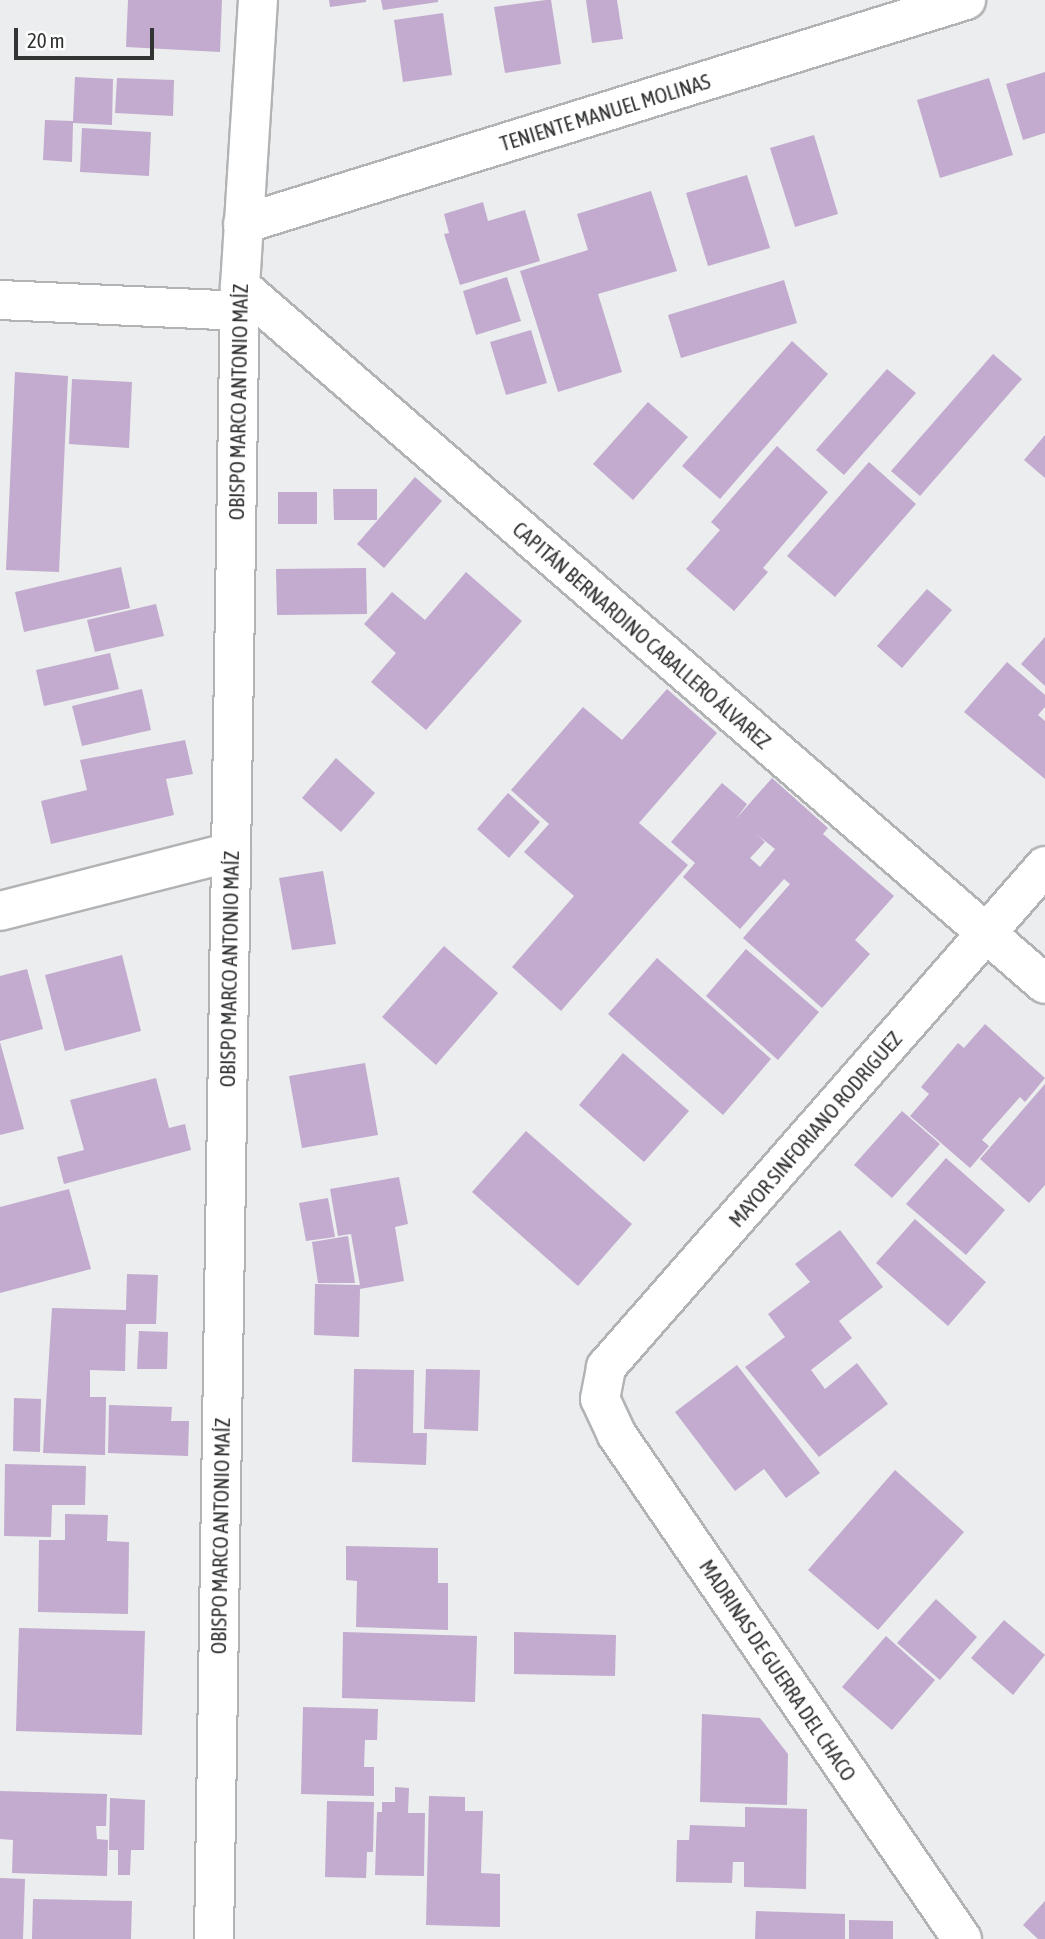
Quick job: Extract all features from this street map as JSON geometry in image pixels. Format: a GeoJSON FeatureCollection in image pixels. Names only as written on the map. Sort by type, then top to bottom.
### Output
{"type":"FeatureCollection","features":[{"type":"Feature","properties":{"kind":"street","name":"OBISPO MARCO ANTONIO MAÍZ"},"geometry":{"type":"LineString","coordinates":[[214,1939],[240,299],[258,0]]}},
{"type":"Feature","properties":{"kind":"street","name":"TENIENTE MANUEL MOLINAS"},"geometry":{"type":"LineString","coordinates":[[243,224],[966,0]]}},
{"type":"Feature","properties":{"kind":"street"},"geometry":{"type":"LineString","coordinates":[[0,300],[240,299]]}},
{"type":"Feature","properties":{"kind":"street","name":"CAPITÁN BERNARDINO CABALLERO ÁLVAREZ"},"geometry":{"type":"LineString","coordinates":[[240,299],[1045,984]]}},
{"type":"Feature","properties":{"kind":"street"},"geometry":{"type":"LineString","coordinates":[[0,911],[231,852]]}},
{"type":"Feature","properties":{"kind":"street","name":"MAYOR SINFORIANO RODRIGUEZ"},"geometry":{"type":"LineString","coordinates":[[600,1399],[606,1367],[1045,866]]}},
{"type":"Feature","properties":{"kind":"street","name":"MADRINAS DE GUERRA DEL CHACO"},"geometry":{"type":"LineString","coordinates":[[600,1399],[617,1435],[962,1939]]}},
{"type":"Feature","properties":{"kind":"building"},"geometry":{"type":"Polygon","coordinates":[[[128,0],[222,0],[220,52],[126,47],[128,0]]]}},
{"type":"Feature","properties":{"kind":"building"},"geometry":{"type":"Polygon","coordinates":[[[329,0],[366,0],[366,2],[330,7],[329,0]]]}},
{"type":"Feature","properties":{"kind":"building"},"geometry":{"type":"Polygon","coordinates":[[[381,0],[438,0],[438,2],[383,10],[381,0]]]}},
{"type":"Feature","properties":{"kind":"building"},"geometry":{"type":"Polygon","coordinates":[[[551,0],[561,64],[505,73],[494,7],[551,0]]]}},
{"type":"Feature","properties":{"kind":"building"},"geometry":{"type":"Polygon","coordinates":[[[586,0],[617,0],[623,39],[592,43],[586,0]]]}},
{"type":"Feature","properties":{"kind":"building"},"geometry":{"type":"Polygon","coordinates":[[[443,13],[452,75],[403,82],[394,20],[443,13]]]}},
{"type":"Feature","properties":{"kind":"building"},"geometry":{"type":"Polygon","coordinates":[[[1045,72],[1045,133],[1023,140],[1006,84],[1045,72]]]}},
{"type":"Feature","properties":{"kind":"building"},"geometry":{"type":"Polygon","coordinates":[[[75,77],[113,79],[112,125],[73,123],[72,162],[43,160],[45,120],[73,121],[75,77]]]}},
{"type":"Feature","properties":{"kind":"building"},"geometry":{"type":"Polygon","coordinates":[[[117,78],[174,80],[173,116],[115,113],[117,78]]]}},
{"type":"Feature","properties":{"kind":"building"},"geometry":{"type":"Polygon","coordinates":[[[989,78],[1013,155],[940,178],[917,100],[989,78]]]}},
{"type":"Feature","properties":{"kind":"building"},"geometry":{"type":"Polygon","coordinates":[[[82,128],[151,132],[149,176],[80,172],[82,128]]]}},
{"type":"Feature","properties":{"kind":"building"},"geometry":{"type":"Polygon","coordinates":[[[814,135],[838,214],[795,227],[770,148],[814,135]]]}},
{"type":"Feature","properties":{"kind":"building"},"geometry":{"type":"Polygon","coordinates":[[[747,175],[770,248],[708,266],[686,193],[747,175]]]}},
{"type":"Feature","properties":{"kind":"building"},"geometry":{"type":"Polygon","coordinates":[[[651,191],[677,271],[598,294],[622,372],[558,392],[520,271],[588,250],[577,214],[651,191]]]}},
{"type":"Feature","properties":{"kind":"building"},"geometry":{"type":"Polygon","coordinates":[[[483,202],[488,221],[525,210],[540,261],[460,285],[444,234],[449,233],[444,214],[483,202]]]}},
{"type":"Feature","properties":{"kind":"building"},"geometry":{"type":"Polygon","coordinates":[[[507,277],[521,321],[476,335],[463,291],[507,277]]]}},
{"type":"Feature","properties":{"kind":"building"},"geometry":{"type":"Polygon","coordinates":[[[784,280],[797,323],[681,358],[668,315],[784,280]]]}},
{"type":"Feature","properties":{"kind":"building"},"geometry":{"type":"Polygon","coordinates":[[[531,330],[547,383],[506,395],[490,342],[531,330]]]}},
{"type":"Feature","properties":{"kind":"building"},"geometry":{"type":"Polygon","coordinates":[[[792,341],[828,374],[720,499],[682,466],[792,341]]]}},
{"type":"Feature","properties":{"kind":"building"},"geometry":{"type":"Polygon","coordinates":[[[993,354],[1022,379],[920,496],[891,471],[993,354]]]}},
{"type":"Feature","properties":{"kind":"building"},"geometry":{"type":"Polygon","coordinates":[[[887,369],[916,393],[844,475],[816,450],[887,369]]]}},
{"type":"Feature","properties":{"kind":"building"},"geometry":{"type":"Polygon","coordinates":[[[15,372],[68,376],[59,572],[6,570],[15,372]]]}},
{"type":"Feature","properties":{"kind":"building"},"geometry":{"type":"Polygon","coordinates":[[[72,379],[132,382],[129,448],[69,444],[72,379]]]}},
{"type":"Feature","properties":{"kind":"building"},"geometry":{"type":"Polygon","coordinates":[[[648,402],[688,437],[633,500],[593,464],[648,402]]]}},
{"type":"Feature","properties":{"kind":"building"},"geometry":{"type":"Polygon","coordinates":[[[1045,435],[1045,478],[1024,460],[1045,435]]]}},
{"type":"Feature","properties":{"kind":"building"},"geometry":{"type":"Polygon","coordinates":[[[777,446],[828,492],[763,568],[768,572],[734,611],[686,569],[720,530],[711,522],[777,446]]]}},
{"type":"Feature","properties":{"kind":"building"},"geometry":{"type":"Polygon","coordinates":[[[869,462],[916,504],[835,597],[787,556],[869,462]]]}},
{"type":"Feature","properties":{"kind":"building"},"geometry":{"type":"Polygon","coordinates":[[[415,477],[442,501],[384,568],[357,544],[415,477]]]}},
{"type":"Feature","properties":{"kind":"building"},"geometry":{"type":"Polygon","coordinates":[[[333,489],[377,489],[377,520],[334,520],[333,489]]]}},
{"type":"Feature","properties":{"kind":"building"},"geometry":{"type":"Polygon","coordinates":[[[278,492],[317,492],[317,524],[278,524],[278,492]]]}},
{"type":"Feature","properties":{"kind":"building"},"geometry":{"type":"Polygon","coordinates":[[[121,567],[130,608],[24,632],[15,592],[121,567]]]}},
{"type":"Feature","properties":{"kind":"building"},"geometry":{"type":"Polygon","coordinates":[[[366,568],[367,614],[277,615],[276,569],[366,568]]]}},
{"type":"Feature","properties":{"kind":"building"},"geometry":{"type":"Polygon","coordinates":[[[466,572],[522,621],[426,730],[371,682],[396,653],[364,624],[392,592],[425,620],[466,572]]]}},
{"type":"Feature","properties":{"kind":"building"},"geometry":{"type":"Polygon","coordinates":[[[927,589],[952,610],[902,668],[877,646],[927,589]]]}},
{"type":"Feature","properties":{"kind":"building"},"geometry":{"type":"Polygon","coordinates":[[[156,604],[164,636],[95,652],[87,620],[156,604]]]}},
{"type":"Feature","properties":{"kind":"building"},"geometry":{"type":"Polygon","coordinates":[[[1045,637],[1045,686],[1021,664],[1045,637]]]}},
{"type":"Feature","properties":{"kind":"building"},"geometry":{"type":"Polygon","coordinates":[[[110,653],[119,689],[44,706],[36,670],[110,653]]]}},
{"type":"Feature","properties":{"kind":"building"},"geometry":{"type":"Polygon","coordinates":[[[1007,662],[1045,695],[1045,707],[1038,715],[1045,721],[1045,779],[964,712],[1007,662]]]}},
{"type":"Feature","properties":{"kind":"building"},"geometry":{"type":"Polygon","coordinates":[[[142,689],[151,730],[82,746],[72,706],[142,689]]]}},
{"type":"Feature","properties":{"kind":"building"},"geometry":{"type":"Polygon","coordinates":[[[667,689],[717,733],[639,823],[688,865],[561,1011],[512,967],[574,896],[524,852],[549,824],[511,790],[583,707],[622,740],[667,689]]]}},
{"type":"Feature","properties":{"kind":"building"},"geometry":{"type":"Polygon","coordinates":[[[185,740],[193,774],[166,779],[174,815],[51,844],[41,801],[87,790],[80,760],[185,740]]]}},
{"type":"Feature","properties":{"kind":"building"},"geometry":{"type":"Polygon","coordinates":[[[336,758],[375,793],[341,832],[302,798],[336,758]]]}},
{"type":"Feature","properties":{"kind":"building"},"geometry":{"type":"Polygon","coordinates":[[[772,778],[828,828],[823,834],[894,896],[855,940],[870,954],[822,1008],[743,938],[790,884],[784,879],[740,929],[683,877],[695,863],[671,842],[722,783],[747,804],[736,819],[772,778]],[[755,833],[765,842],[750,858],[760,867],[775,849],[755,833]]]}},
{"type":"Feature","properties":{"kind":"building"},"geometry":{"type":"Polygon","coordinates":[[[508,793],[540,822],[509,858],[477,829],[508,793]]]}},
{"type":"Feature","properties":{"kind":"building"},"geometry":{"type":"Polygon","coordinates":[[[323,871],[336,944],[292,950],[279,878],[323,871]]]}},
{"type":"Feature","properties":{"kind":"building"},"geometry":{"type":"Polygon","coordinates":[[[444,946],[498,993],[436,1065],[382,1017],[444,946]]]}},
{"type":"Feature","properties":{"kind":"building"},"geometry":{"type":"Polygon","coordinates":[[[746,949],[819,1012],[778,1060],[706,996],[746,949]]]}},
{"type":"Feature","properties":{"kind":"building"},"geometry":{"type":"Polygon","coordinates":[[[122,955],[141,1031],[65,1051],[45,975],[122,955]]]}},
{"type":"Feature","properties":{"kind":"building"},"geometry":{"type":"Polygon","coordinates":[[[657,958],[771,1059],[723,1115],[608,1014],[657,958]]]}},
{"type":"Feature","properties":{"kind":"building"},"geometry":{"type":"Polygon","coordinates":[[[27,969],[43,1029],[0,1041],[0,976],[27,969]]]}},
{"type":"Feature","properties":{"kind":"building"},"geometry":{"type":"Polygon","coordinates":[[[985,1024],[1045,1078],[1025,1102],[1020,1097],[982,1140],[989,1146],[970,1168],[910,1116],[929,1094],[921,1087],[958,1043],[964,1048],[985,1024]]]}},
{"type":"Feature","properties":{"kind":"building"},"geometry":{"type":"Polygon","coordinates":[[[0,1042],[24,1129],[0,1135],[0,1042]]]}},
{"type":"Feature","properties":{"kind":"building"},"geometry":{"type":"Polygon","coordinates":[[[623,1053],[689,1111],[644,1162],[579,1105],[623,1053]]]}},
{"type":"Feature","properties":{"kind":"building"},"geometry":{"type":"Polygon","coordinates":[[[365,1063],[378,1135],[302,1148],[289,1076],[365,1063]]]}},
{"type":"Feature","properties":{"kind":"building"},"geometry":{"type":"Polygon","coordinates":[[[156,1078],[169,1128],[185,1124],[191,1150],[64,1184],[57,1157],[84,1150],[70,1100],[156,1078]]]}},
{"type":"Feature","properties":{"kind":"building"},"geometry":{"type":"Polygon","coordinates":[[[1045,1084],[1045,1185],[1029,1203],[980,1159],[1045,1084]]]}},
{"type":"Feature","properties":{"kind":"building"},"geometry":{"type":"Polygon","coordinates":[[[902,1111],[940,1144],[892,1198],[854,1165],[902,1111]]]}},
{"type":"Feature","properties":{"kind":"building"},"geometry":{"type":"Polygon","coordinates":[[[526,1131],[632,1224],[578,1286],[472,1192],[526,1131]]]}},
{"type":"Feature","properties":{"kind":"building"},"geometry":{"type":"Polygon","coordinates":[[[946,1158],[1005,1210],[966,1255],[906,1204],[946,1158]]]}},
{"type":"Feature","properties":{"kind":"building"},"geometry":{"type":"Polygon","coordinates":[[[399,1177],[408,1224],[395,1227],[404,1281],[360,1289],[359,1337],[314,1335],[315,1284],[360,1285],[351,1234],[338,1236],[330,1189],[399,1177]]]}},
{"type":"Feature","properties":{"kind":"building"},"geometry":{"type":"Polygon","coordinates":[[[69,1189],[91,1269],[0,1293],[0,1207],[69,1189]]]}},
{"type":"Feature","properties":{"kind":"building"},"geometry":{"type":"Polygon","coordinates":[[[328,1198],[335,1237],[306,1241],[299,1203],[328,1198]]]}},
{"type":"Feature","properties":{"kind":"building"},"geometry":{"type":"Polygon","coordinates":[[[915,1219],[986,1282],[948,1326],[876,1263],[915,1219]]]}},
{"type":"Feature","properties":{"kind":"building"},"geometry":{"type":"Polygon","coordinates":[[[840,1230],[883,1287],[839,1321],[852,1338],[811,1370],[825,1389],[857,1363],[888,1404],[819,1457],[745,1367],[785,1337],[768,1314],[810,1282],[795,1264],[840,1230]]]}},
{"type":"Feature","properties":{"kind":"building"},"geometry":{"type":"Polygon","coordinates":[[[348,1236],[355,1283],[318,1283],[312,1242],[348,1236]]]}},
{"type":"Feature","properties":{"kind":"building"},"geometry":{"type":"Polygon","coordinates":[[[127,1274],[158,1275],[156,1324],[126,1324],[125,1371],[90,1370],[90,1397],[106,1397],[105,1455],[43,1453],[52,1308],[126,1310],[127,1274]]]}},
{"type":"Feature","properties":{"kind":"building"},"geometry":{"type":"Polygon","coordinates":[[[139,1331],[168,1332],[167,1369],[137,1369],[139,1331]]]}},
{"type":"Feature","properties":{"kind":"building"},"geometry":{"type":"Polygon","coordinates":[[[737,1365],[820,1473],[786,1498],[764,1469],[735,1491],[675,1412],[737,1365]]]}},
{"type":"Feature","properties":{"kind":"building"},"geometry":{"type":"Polygon","coordinates":[[[354,1369],[414,1370],[413,1433],[427,1433],[426,1465],[352,1462],[354,1369]]]}},
{"type":"Feature","properties":{"kind":"building"},"geometry":{"type":"Polygon","coordinates":[[[426,1369],[480,1370],[478,1431],[424,1429],[426,1369]]]}},
{"type":"Feature","properties":{"kind":"building"},"geometry":{"type":"Polygon","coordinates":[[[14,1398],[41,1399],[40,1452],[13,1451],[14,1398]]]}},
{"type":"Feature","properties":{"kind":"building"},"geometry":{"type":"Polygon","coordinates":[[[109,1405],[172,1407],[171,1421],[189,1421],[188,1456],[108,1453],[109,1405]]]}},
{"type":"Feature","properties":{"kind":"building"},"geometry":{"type":"Polygon","coordinates":[[[5,1464],[86,1466],[85,1505],[52,1505],[51,1537],[4,1536],[5,1464]]]}},
{"type":"Feature","properties":{"kind":"building"},"geometry":{"type":"Polygon","coordinates":[[[895,1470],[964,1532],[878,1630],[808,1570],[895,1470]]]}},
{"type":"Feature","properties":{"kind":"building"},"geometry":{"type":"Polygon","coordinates":[[[65,1514],[108,1515],[107,1541],[129,1542],[128,1614],[38,1612],[39,1540],[65,1540],[65,1514]]]}},
{"type":"Feature","properties":{"kind":"building"},"geometry":{"type":"Polygon","coordinates":[[[346,1546],[438,1548],[438,1583],[448,1583],[448,1630],[356,1627],[357,1581],[346,1580],[346,1546]]]}},
{"type":"Feature","properties":{"kind":"building"},"geometry":{"type":"Polygon","coordinates":[[[936,1599],[977,1637],[940,1680],[897,1643],[936,1599]]]}},
{"type":"Feature","properties":{"kind":"building"},"geometry":{"type":"Polygon","coordinates":[[[1004,1620],[1045,1655],[1013,1695],[971,1658],[1004,1620]]]}},
{"type":"Feature","properties":{"kind":"building"},"geometry":{"type":"Polygon","coordinates":[[[19,1628],[145,1631],[142,1735],[16,1731],[19,1628]]]}},
{"type":"Feature","properties":{"kind":"building"},"geometry":{"type":"Polygon","coordinates":[[[343,1632],[477,1636],[475,1702],[342,1698],[343,1632]]]}},
{"type":"Feature","properties":{"kind":"building"},"geometry":{"type":"Polygon","coordinates":[[[514,1632],[616,1635],[615,1676],[514,1674],[514,1632]]]}},
{"type":"Feature","properties":{"kind":"building"},"geometry":{"type":"Polygon","coordinates":[[[886,1636],[935,1680],[892,1730],[842,1687],[886,1636]]]}},
{"type":"Feature","properties":{"kind":"building"},"geometry":{"type":"Polygon","coordinates":[[[303,1707],[378,1709],[377,1740],[365,1740],[364,1767],[374,1767],[374,1796],[301,1794],[303,1707]]]}},
{"type":"Feature","properties":{"kind":"building"},"geometry":{"type":"Polygon","coordinates":[[[702,1714],[760,1718],[788,1754],[787,1805],[700,1802],[702,1714]]]}},
{"type":"Feature","properties":{"kind":"building"},"geometry":{"type":"Polygon","coordinates":[[[395,1787],[409,1788],[408,1813],[425,1813],[424,1876],[375,1875],[377,1812],[382,1812],[382,1802],[395,1802],[395,1787]]]}},
{"type":"Feature","properties":{"kind":"building"},"geometry":{"type":"Polygon","coordinates":[[[0,1791],[107,1794],[106,1826],[96,1826],[97,1839],[108,1840],[107,1876],[12,1873],[13,1840],[0,1839],[0,1791]]]}},
{"type":"Feature","properties":{"kind":"building"},"geometry":{"type":"Polygon","coordinates":[[[429,1796],[465,1797],[465,1811],[483,1811],[481,1873],[500,1874],[500,1927],[426,1925],[429,1796]]]}},
{"type":"Feature","properties":{"kind":"building"},"geometry":{"type":"Polygon","coordinates":[[[110,1798],[145,1800],[144,1850],[131,1850],[130,1875],[118,1875],[118,1850],[109,1850],[110,1798]]]}},
{"type":"Feature","properties":{"kind":"building"},"geometry":{"type":"Polygon","coordinates":[[[327,1801],[374,1802],[373,1852],[367,1852],[366,1878],[325,1877],[327,1801]]]}},
{"type":"Feature","properties":{"kind":"building"},"geometry":{"type":"Polygon","coordinates":[[[745,1807],[807,1809],[806,1889],[744,1887],[744,1862],[733,1862],[732,1883],[676,1882],[677,1840],[689,1840],[690,1825],[745,1827],[745,1807]]]}},
{"type":"Feature","properties":{"kind":"building"},"geometry":{"type":"Polygon","coordinates":[[[0,1878],[25,1879],[23,1939],[0,1939],[0,1878]]]}},
{"type":"Feature","properties":{"kind":"building"},"geometry":{"type":"Polygon","coordinates":[[[33,1899],[132,1901],[131,1939],[32,1939],[33,1899]]]}},
{"type":"Feature","properties":{"kind":"building"},"geometry":{"type":"Polygon","coordinates":[[[1045,1901],[1045,1939],[1038,1939],[1023,1925],[1045,1901]]]}},
{"type":"Feature","properties":{"kind":"building"},"geometry":{"type":"Polygon","coordinates":[[[756,1911],[845,1914],[845,1939],[755,1939],[756,1911]]]}},
{"type":"Feature","properties":{"kind":"building"},"geometry":{"type":"Polygon","coordinates":[[[849,1920],[893,1921],[893,1939],[849,1939],[849,1920]]]}}]}
